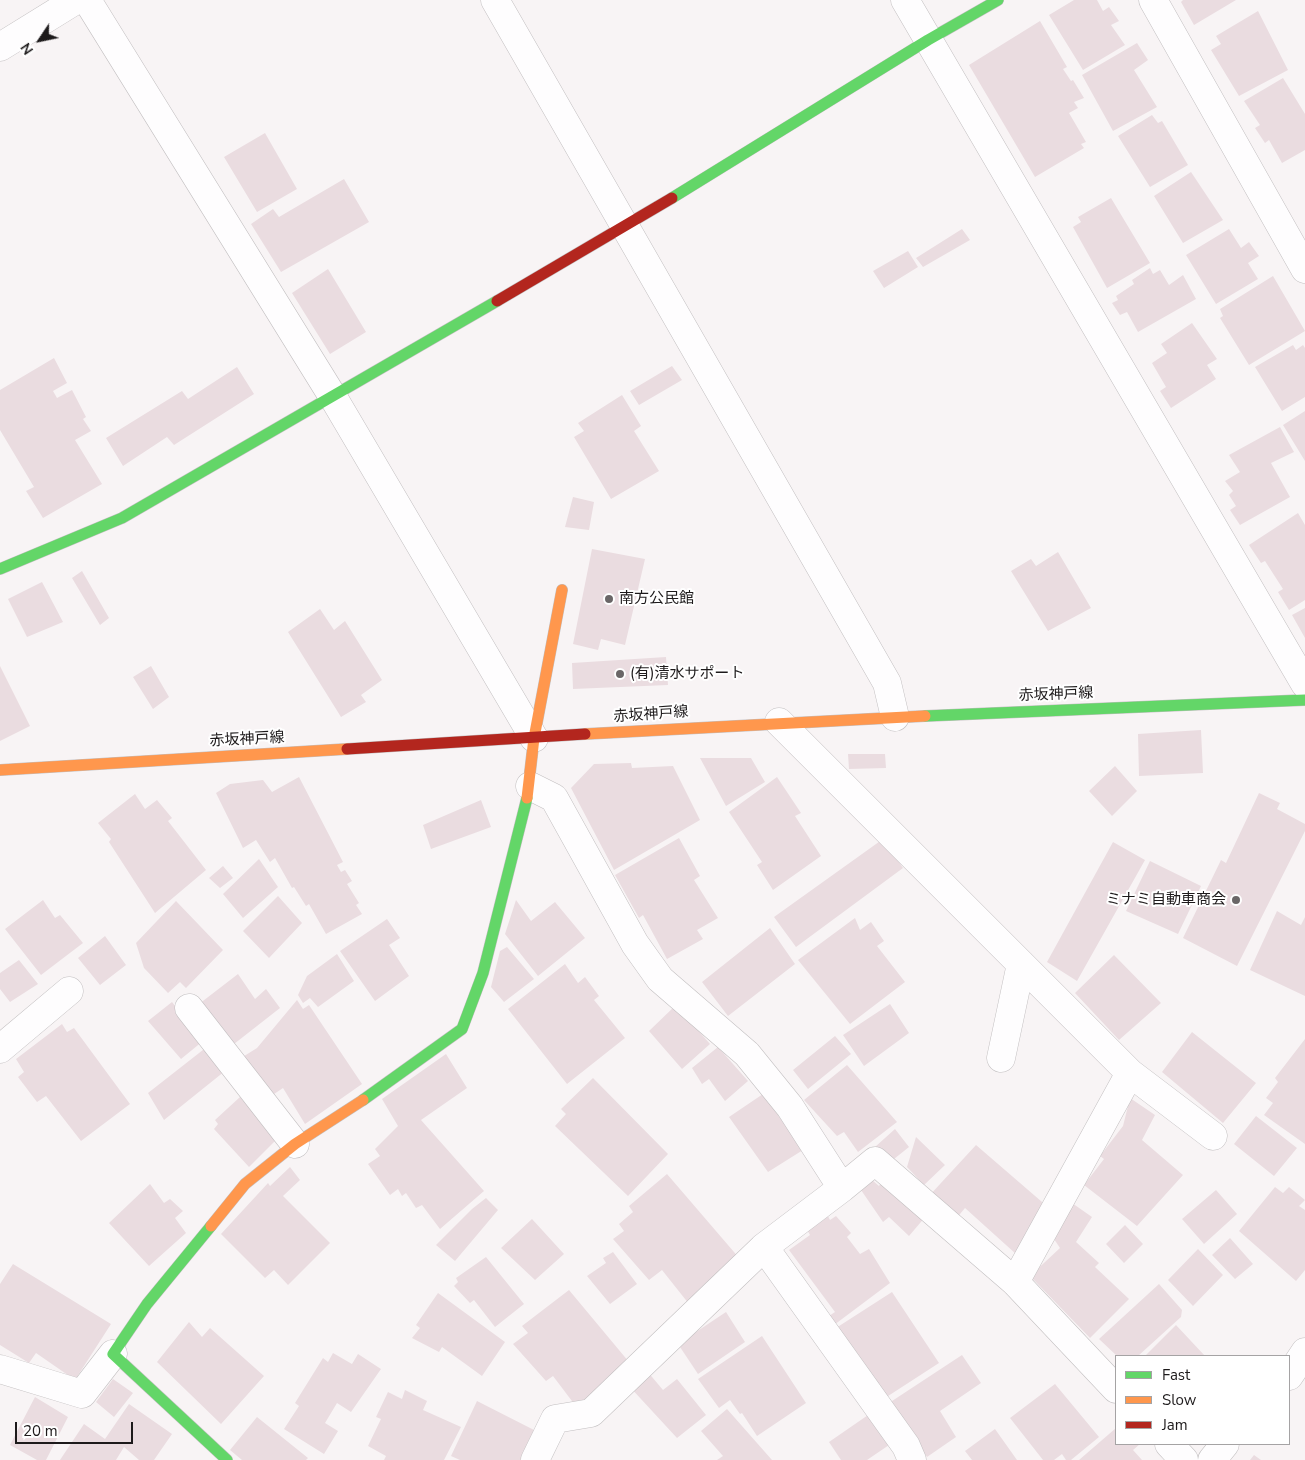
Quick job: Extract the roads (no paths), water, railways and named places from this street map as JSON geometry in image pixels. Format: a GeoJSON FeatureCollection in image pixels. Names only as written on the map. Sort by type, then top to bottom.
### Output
{"type":"FeatureCollection","features":[{"type":"Feature","properties":{"kind":"street"},"geometry":{"type":"LineString","coordinates":[[0,47],[76,0]]}},
{"type":"Feature","properties":{"kind":"street"},"geometry":{"type":"LineString","coordinates":[[87,0],[333,397],[534,738]]}},
{"type":"Feature","properties":{"kind":"street"},"geometry":{"type":"LineString","coordinates":[[495,0],[627,226],[887,683],[895,717]]}},
{"type":"Feature","properties":{"kind":"street"},"geometry":{"type":"LineString","coordinates":[[905,0],[1305,684]]}},
{"type":"Feature","properties":{"kind":"street"},"geometry":{"type":"LineString","coordinates":[[0,569],[122,518],[627,226],[928,40],[998,0]]}},
{"type":"Feature","properties":{"kind":"street"},"geometry":{"type":"LineString","coordinates":[[1153,0],[1305,269]]}},
{"type":"Feature","properties":{"kind":"street"},"geometry":{"type":"LineString","coordinates":[[0,1369],[82,1394],[113,1354],[147,1304],[245,1184],[295,1144],[345,1113],[462,1029],[484,973],[530,786],[534,738],[562,590]]}},
{"type":"Feature","properties":{"kind":"street","name":"赤坂神戸線"},"geometry":{"type":"LineString","coordinates":[[0,770],[779,722],[1305,700]]}},
{"type":"Feature","properties":{"kind":"street"},"geometry":{"type":"LineString","coordinates":[[779,722],[1130,1073],[1213,1136]]}},
{"type":"Feature","properties":{"kind":"street"},"geometry":{"type":"LineString","coordinates":[[530,786],[554,798],[635,944],[660,980],[747,1054],[790,1107],[842,1188]]}},
{"type":"Feature","properties":{"kind":"street"},"geometry":{"type":"LineString","coordinates":[[1001,1058],[1021,964]]}},
{"type":"Feature","properties":{"kind":"street"},"geometry":{"type":"LineString","coordinates":[[0,1049],[69,991]]}},
{"type":"Feature","properties":{"kind":"street"},"geometry":{"type":"LineString","coordinates":[[189,1008],[295,1144]]}},
{"type":"Feature","properties":{"kind":"street"},"geometry":{"type":"LineString","coordinates":[[1015,1282],[1130,1073]]}},
{"type":"Feature","properties":{"kind":"street"},"geometry":{"type":"LineString","coordinates":[[535,1460],[555,1419],[591,1413],[764,1247],[875,1161],[1015,1282],[1115,1388]]}},
{"type":"Feature","properties":{"kind":"street"},"geometry":{"type":"LineString","coordinates":[[764,1247],[906,1446],[912,1460]]}},
{"type":"Feature","properties":{"kind":"street"},"geometry":{"type":"LineString","coordinates":[[1290,1374],[1305,1352]]}},
{"type":"Feature","properties":{"kind":"street"},"geometry":{"type":"LineString","coordinates":[[113,1354],[227,1460]]}},
{"type":"Feature","properties":{"kind":"street"},"geometry":{"type":"LineString","coordinates":[[1170,1445],[1184,1460]]}},
{"type":"Feature","properties":{"kind":"street"},"geometry":{"type":"LineString","coordinates":[[1212,1460],[1225,1445]]}},
{"type":"Feature","properties":{"kind":"place","name":"南方公民館"},"geometry":{"type":"Point","coordinates":[609,599]}},
{"type":"Feature","properties":{"kind":"place","name":"(有)清水サポート"},"geometry":{"type":"Point","coordinates":[620,674]}},
{"type":"Feature","properties":{"kind":"place","name":"ミナミ自動車商会"},"geometry":{"type":"Point","coordinates":[1236,900]}}]}
